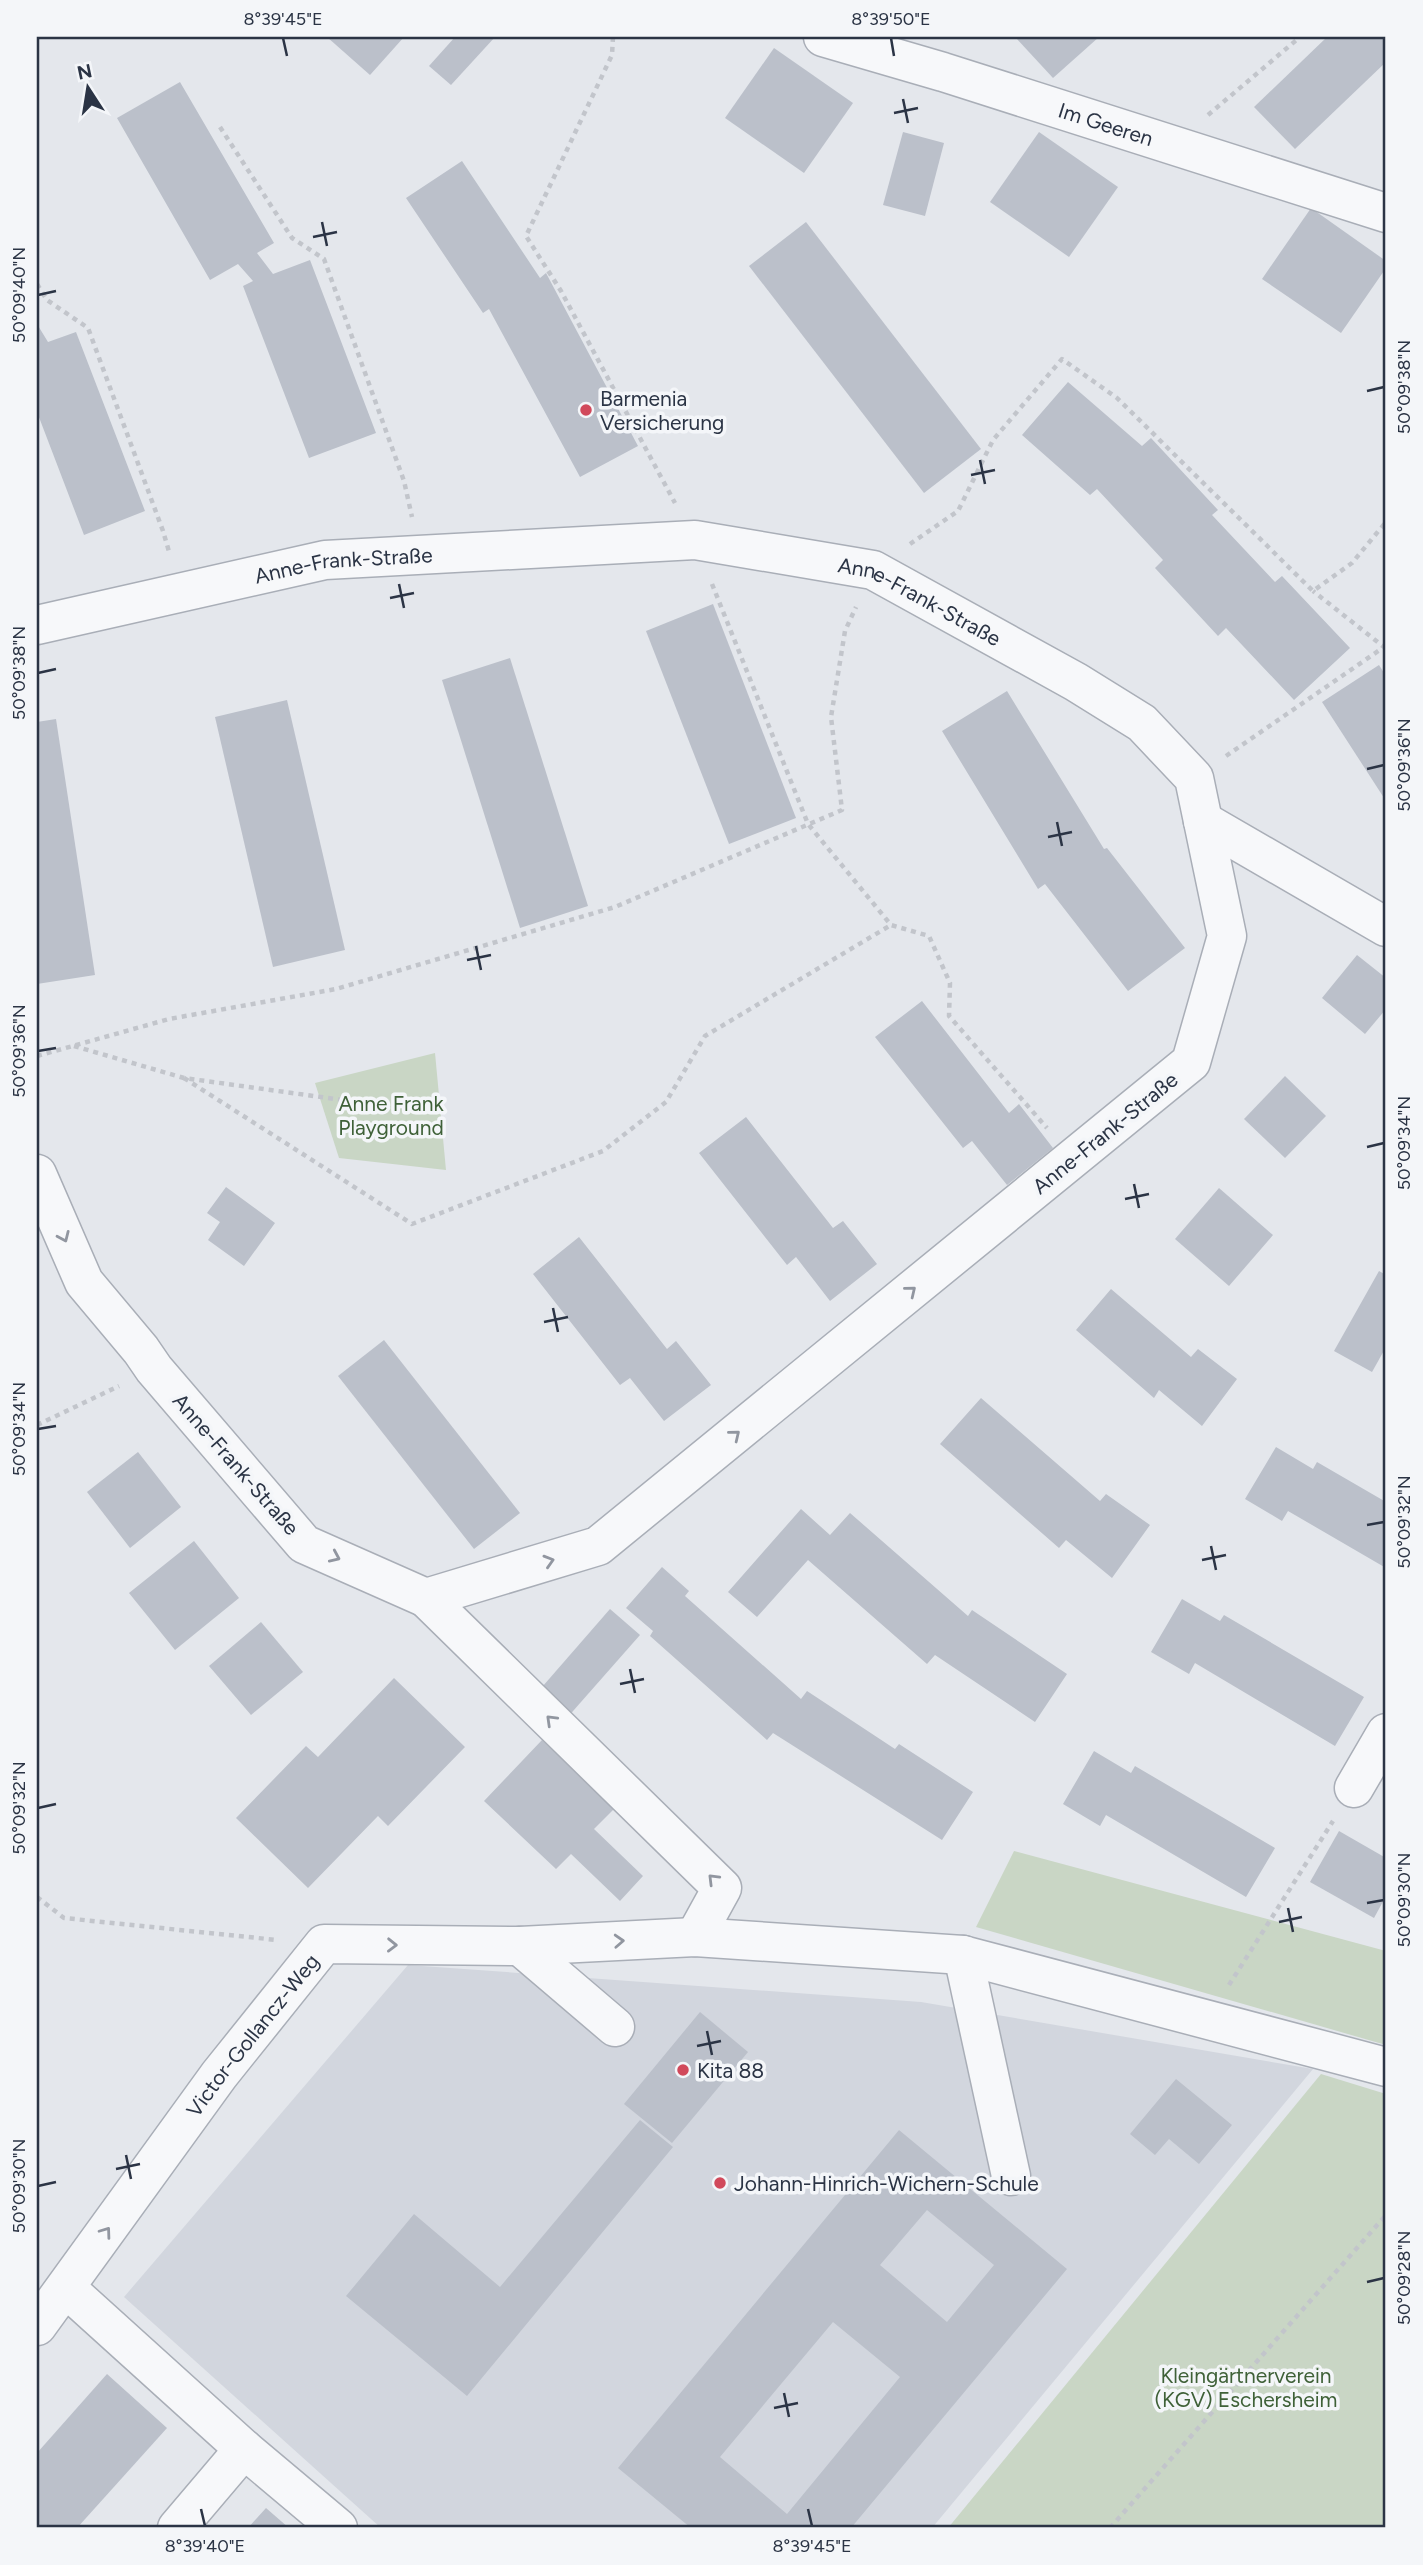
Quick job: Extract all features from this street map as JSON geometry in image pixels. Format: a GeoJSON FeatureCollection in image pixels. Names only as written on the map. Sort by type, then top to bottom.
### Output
{"type":"FeatureCollection","features":[{"type":"Feature","properties":{"kind":"street","name":"Im Geeren"},"geometry":{"type":"LineString","coordinates":[[823,37],[943,72],[1386,213]]}},
{"type":"Feature","properties":{"kind":"street","name":"Anne-Frank-Straße"},"geometry":{"type":"LineString","coordinates":[[37,625],[325,560],[695,540],[873,570],[1076,682],[1142,723],[1194,778],[1227,936],[1191,1062],[1074,1159],[598,1546],[426,1598],[304,1544],[154,1369],[84,1282],[37,1174]]}},
{"type":"Feature","properties":{"kind":"street"},"geometry":{"type":"LineString","coordinates":[[1203,821],[1386,927]]}},
{"type":"Feature","properties":{"kind":"street"},"geometry":{"type":"LineString","coordinates":[[426,1598],[722,1888],[695,1937]]}},
{"type":"Feature","properties":{"kind":"street"},"geometry":{"type":"LineString","coordinates":[[1354,1788],[1386,1734]]}},
{"type":"Feature","properties":{"kind":"street","name":"Victor-Gollancz-Weg"},"geometry":{"type":"LineString","coordinates":[[37,2326],[219,2075],[324,1944],[520,1946],[695,1937],[963,1955],[1386,2067]]}},
{"type":"Feature","properties":{"kind":"street"},"geometry":{"type":"LineString","coordinates":[[520,1946],[615,2028]]}},
{"type":"Feature","properties":{"kind":"street"},"geometry":{"type":"LineString","coordinates":[[963,1955],[1010,2176]]}},
{"type":"Feature","properties":{"kind":"street"},"geometry":{"type":"LineString","coordinates":[[66,2288],[244,2449],[338,2528]]}},
{"type":"Feature","properties":{"kind":"street"},"geometry":{"type":"LineString","coordinates":[[177,2528],[244,2449]]}},
{"type":"Feature","properties":{"kind":"path"},"geometry":{"type":"LineString","coordinates":[[613,37],[612,55],[526,236],[561,291],[695,540],[808,824],[891,925],[929,936],[950,984],[949,1016],[1074,1159]]}},
{"type":"Feature","properties":{"kind":"path"},"geometry":{"type":"LineString","coordinates":[[1195,153],[1209,112],[1300,37]]}},
{"type":"Feature","properties":{"kind":"path"},"geometry":{"type":"LineString","coordinates":[[220,127],[292,239],[324,259],[404,481],[421,555]]}},
{"type":"Feature","properties":{"kind":"path"},"geometry":{"type":"LineString","coordinates":[[37,284],[47,300],[88,328],[163,531],[180,592]]}},
{"type":"Feature","properties":{"kind":"path"},"geometry":{"type":"LineString","coordinates":[[37,1056],[169,1019],[336,989],[615,907],[842,810],[831,717],[845,631],[873,570],[958,512],[993,440],[1062,359],[1117,398],[1312,591],[1385,649],[1194,778]]}},
{"type":"Feature","properties":{"kind":"path"},"geometry":{"type":"LineString","coordinates":[[1312,591],[1352,563],[1386,522]]}},
{"type":"Feature","properties":{"kind":"path"},"geometry":{"type":"LineString","coordinates":[[184,1078],[412,1224],[603,1151],[666,1102],[705,1036],[891,925]]}},
{"type":"Feature","properties":{"kind":"path"},"geometry":{"type":"LineString","coordinates":[[73,1046],[184,1078],[357,1102]]}},
{"type":"Feature","properties":{"kind":"path"},"geometry":{"type":"LineString","coordinates":[[37,1425],[154,1369]]}},
{"type":"Feature","properties":{"kind":"path"},"geometry":{"type":"LineString","coordinates":[[1208,2019],[1354,1788]]}},
{"type":"Feature","properties":{"kind":"path"},"geometry":{"type":"LineString","coordinates":[[37,1897],[64,1918],[324,1944]]}},
{"type":"Feature","properties":{"kind":"path"},"geometry":{"type":"LineString","coordinates":[[1110,2528],[1386,2216]]}},
{"type":"Feature","properties":{"kind":"shaded area","name":"Johann-Hinrich-Wichern-Schule"},"geometry":{"type":"Polygon","coordinates":[[[408,1965],[921,2002],[1313,2069],[932,2528],[381,2528],[124,2297],[408,1965]]]}},
{"type":"Feature","properties":{"kind":"green space","name":"Anne Frank Playground"},"geometry":{"type":"Polygon","coordinates":[[[435,1053],[446,1170],[339,1158],[315,1083],[435,1053]]]}},
{"type":"Feature","properties":{"kind":"green space"},"geometry":{"type":"Polygon","coordinates":[[[1014,1851],[1386,1951],[1386,2045],[976,1927],[1014,1851]]]}},
{"type":"Feature","properties":{"kind":"green space","name":"Kleingärtnerverein (KGV) Eschersheim"},"geometry":{"type":"Polygon","coordinates":[[[1321,2074],[1386,2094],[1386,2528],[948,2528],[1321,2074]]]}},
{"type":"Feature","properties":{"kind":"building"},"geometry":{"type":"Polygon","coordinates":[[[327,37],[404,37],[370,75],[327,37]]]}},
{"type":"Feature","properties":{"kind":"building"},"geometry":{"type":"Polygon","coordinates":[[[455,37],[495,37],[451,85],[429,66],[455,37]]]}},
{"type":"Feature","properties":{"kind":"building"},"geometry":{"type":"Polygon","coordinates":[[[1015,37],[1099,37],[1053,78],[1015,37]]]}},
{"type":"Feature","properties":{"kind":"building"},"geometry":{"type":"Polygon","coordinates":[[[1327,37],[1386,37],[1386,62],[1295,149],[1254,107],[1327,37]]]}},
{"type":"Feature","properties":{"kind":"building"},"geometry":{"type":"Polygon","coordinates":[[[774,48],[853,103],[804,173],[725,118],[774,48]]]}},
{"type":"Feature","properties":{"kind":"building"},"geometry":{"type":"Polygon","coordinates":[[[180,82],[274,243],[257,253],[273,274],[310,260],[376,433],[309,458],[243,286],[253,281],[238,264],[210,280],[117,118],[180,82]]]}},
{"type":"Feature","properties":{"kind":"building"},"geometry":{"type":"Polygon","coordinates":[[[903,132],[944,143],[925,216],[883,205],[903,132]]]}},
{"type":"Feature","properties":{"kind":"building"},"geometry":{"type":"Polygon","coordinates":[[[1039,132],[1118,187],[1069,257],[990,202],[1039,132]]]}},
{"type":"Feature","properties":{"kind":"building"},"geometry":{"type":"Polygon","coordinates":[[[462,161],[540,278],[546,273],[638,446],[580,477],[489,309],[483,313],[406,198],[462,161]]]}},
{"type":"Feature","properties":{"kind":"building"},"geometry":{"type":"Polygon","coordinates":[[[1311,208],[1386,261],[1386,268],[1341,333],[1262,279],[1311,208]]]}},
{"type":"Feature","properties":{"kind":"building"},"geometry":{"type":"Polygon","coordinates":[[[806,222],[981,449],[924,493],[749,266],[806,222]]]}},
{"type":"Feature","properties":{"kind":"building"},"geometry":{"type":"Polygon","coordinates":[[[37,324],[48,342],[76,332],[145,511],[84,535],[37,412],[37,324]]]}},
{"type":"Feature","properties":{"kind":"building"},"geometry":{"type":"Polygon","coordinates":[[[1068,382],[1142,446],[1151,438],[1218,510],[1212,515],[1275,582],[1282,576],[1350,648],[1294,700],[1226,628],[1218,636],[1155,568],[1163,560],[1097,489],[1090,495],[1022,435],[1068,382]]]}},
{"type":"Feature","properties":{"kind":"building"},"geometry":{"type":"Polygon","coordinates":[[[713,604],[796,818],[729,844],[646,631],[713,604]]]}},
{"type":"Feature","properties":{"kind":"building"},"geometry":{"type":"Polygon","coordinates":[[[510,658],[588,906],[520,928],[442,680],[510,658]]]}},
{"type":"Feature","properties":{"kind":"building"},"geometry":{"type":"Polygon","coordinates":[[[1379,665],[1386,676],[1386,801],[1322,702],[1379,665]]]}},
{"type":"Feature","properties":{"kind":"building"},"geometry":{"type":"Polygon","coordinates":[[[1007,691],[1104,849],[1107,848],[1185,948],[1128,991],[1045,884],[1038,889],[942,731],[1007,691]]]}},
{"type":"Feature","properties":{"kind":"building"},"geometry":{"type":"Polygon","coordinates":[[[287,700],[345,950],[273,967],[215,717],[287,700]]]}},
{"type":"Feature","properties":{"kind":"building"},"geometry":{"type":"Polygon","coordinates":[[[56,719],[95,975],[37,984],[37,722],[56,719]]]}},
{"type":"Feature","properties":{"kind":"building"},"geometry":{"type":"Polygon","coordinates":[[[1357,955],[1386,978],[1386,1009],[1365,1034],[1322,998],[1357,955]]]}},
{"type":"Feature","properties":{"kind":"building"},"geometry":{"type":"Polygon","coordinates":[[[922,1001],[1009,1113],[1019,1104],[1053,1148],[1007,1185],[972,1141],[963,1148],[875,1037],[922,1001]]]}},
{"type":"Feature","properties":{"kind":"building"},"geometry":{"type":"Polygon","coordinates":[[[1285,1076],[1326,1116],[1285,1158],[1244,1119],[1285,1076]]]}},
{"type":"Feature","properties":{"kind":"building"},"geometry":{"type":"Polygon","coordinates":[[[746,1117],[833,1228],[843,1221],[877,1264],[830,1301],[796,1257],[787,1265],[699,1153],[746,1117]]]}},
{"type":"Feature","properties":{"kind":"building"},"geometry":{"type":"Polygon","coordinates":[[[226,1187],[275,1223],[244,1266],[208,1240],[220,1222],[207,1213],[226,1187]]]}},
{"type":"Feature","properties":{"kind":"building"},"geometry":{"type":"Polygon","coordinates":[[[1219,1188],[1273,1235],[1229,1286],[1175,1239],[1219,1188]]]}},
{"type":"Feature","properties":{"kind":"building"},"geometry":{"type":"Polygon","coordinates":[[[579,1237],[667,1349],[676,1341],[711,1385],[664,1421],[630,1378],[620,1385],[533,1274],[579,1237]]]}},
{"type":"Feature","properties":{"kind":"building"},"geometry":{"type":"Polygon","coordinates":[[[1379,1271],[1386,1275],[1386,1347],[1372,1372],[1334,1351],[1379,1271]]]}},
{"type":"Feature","properties":{"kind":"building"},"geometry":{"type":"Polygon","coordinates":[[[1111,1289],[1191,1357],[1198,1349],[1237,1379],[1202,1426],[1159,1390],[1154,1398],[1076,1330],[1111,1289]]]}},
{"type":"Feature","properties":{"kind":"building"},"geometry":{"type":"Polygon","coordinates":[[[384,1340],[520,1513],[474,1549],[338,1376],[384,1340]]]}},
{"type":"Feature","properties":{"kind":"building"},"geometry":{"type":"Polygon","coordinates":[[[981,1398],[1100,1501],[1106,1494],[1150,1525],[1112,1578],[1066,1540],[1059,1548],[940,1444],[981,1398]]]}},
{"type":"Feature","properties":{"kind":"building"},"geometry":{"type":"Polygon","coordinates":[[[1276,1447],[1313,1469],[1317,1462],[1386,1502],[1386,1568],[1288,1511],[1282,1521],[1245,1499],[1276,1447]]]}},
{"type":"Feature","properties":{"kind":"building"},"geometry":{"type":"Polygon","coordinates":[[[138,1452],[181,1507],[130,1548],[87,1492],[138,1452]]]}},
{"type":"Feature","properties":{"kind":"building"},"geometry":{"type":"Polygon","coordinates":[[[801,1509],[830,1535],[850,1513],[968,1616],[972,1610],[1067,1674],[1035,1722],[935,1655],[927,1664],[808,1560],[757,1617],[728,1592],[801,1509]]]}},
{"type":"Feature","properties":{"kind":"building"},"geometry":{"type":"Polygon","coordinates":[[[194,1541],[239,1598],[175,1650],[129,1593],[194,1541]]]}},
{"type":"Feature","properties":{"kind":"building"},"geometry":{"type":"Polygon","coordinates":[[[662,1567],[689,1591],[685,1596],[801,1699],[807,1691],[895,1749],[899,1744],[973,1792],[942,1840],[773,1733],[767,1740],[650,1636],[653,1631],[626,1608],[662,1567]]]}},
{"type":"Feature","properties":{"kind":"building"},"geometry":{"type":"Polygon","coordinates":[[[1182,1599],[1220,1621],[1224,1615],[1364,1697],[1335,1746],[1195,1663],[1189,1674],[1151,1652],[1182,1599]]]}},
{"type":"Feature","properties":{"kind":"building"},"geometry":{"type":"Polygon","coordinates":[[[610,1609],[640,1635],[566,1719],[536,1694],[610,1609]]]}},
{"type":"Feature","properties":{"kind":"building"},"geometry":{"type":"Polygon","coordinates":[[[261,1622],[303,1672],[251,1715],[209,1666],[261,1622]]]}},
{"type":"Feature","properties":{"kind":"building"},"geometry":{"type":"Polygon","coordinates":[[[394,1678],[465,1747],[388,1826],[378,1816],[308,1888],[236,1818],[306,1746],[318,1757],[394,1678]]]}},
{"type":"Feature","properties":{"kind":"building"},"geometry":{"type":"Polygon","coordinates":[[[542,1740],[614,1809],[594,1829],[643,1876],[620,1901],[571,1854],[556,1869],[484,1801],[542,1740]]]}},
{"type":"Feature","properties":{"kind":"building"},"geometry":{"type":"Polygon","coordinates":[[[1094,1751],[1131,1773],[1135,1766],[1275,1848],[1246,1897],[1106,1815],[1100,1826],[1063,1804],[1094,1751]]]}},
{"type":"Feature","properties":{"kind":"building"},"geometry":{"type":"Polygon","coordinates":[[[1339,1831],[1386,1858],[1386,1896],[1374,1918],[1310,1882],[1339,1831]]]}},
{"type":"Feature","properties":{"kind":"building"},"geometry":{"type":"Polygon","coordinates":[[[700,2012],[748,2052],[672,2143],[624,2104],[700,2012]]]}},
{"type":"Feature","properties":{"kind":"building"},"geometry":{"type":"Polygon","coordinates":[[[1176,2079],[1232,2125],[1199,2164],[1169,2139],[1155,2155],[1130,2134],[1176,2079]]]}},
{"type":"Feature","properties":{"kind":"building"},"geometry":{"type":"Polygon","coordinates":[[[640,2120],[673,2147],[467,2396],[346,2296],[414,2214],[500,2287],[640,2120]]]}},
{"type":"Feature","properties":{"kind":"building"},"geometry":{"type":"Polygon","coordinates":[[[899,2130],[1067,2269],[851,2528],[691,2528],[618,2468],[899,2130]],[[927,2210],[880,2265],[947,2322],[994,2265],[927,2210]],[[833,2322],[720,2457],[787,2514],[900,2377],[833,2322]]]}},
{"type":"Feature","properties":{"kind":"building"},"geometry":{"type":"Polygon","coordinates":[[[107,2374],[167,2428],[77,2528],[37,2528],[37,2453],[107,2374]]]}},
{"type":"Feature","properties":{"kind":"building"},"geometry":{"type":"Polygon","coordinates":[[[266,2508],[289,2528],[248,2528],[266,2508]]]}},
{"type":"Feature","properties":{"kind":"place","name":"Barmenia Versicherung"},"geometry":{"type":"Point","coordinates":[586,410]}},
{"type":"Feature","properties":{"kind":"place","name":"Kita 88"},"geometry":{"type":"Point","coordinates":[683,2070]}},
{"type":"Feature","properties":{"kind":"place","name":"Johann-Hinrich-Wichern-Schule"},"geometry":{"type":"Point","coordinates":[720,2183]}}]}
